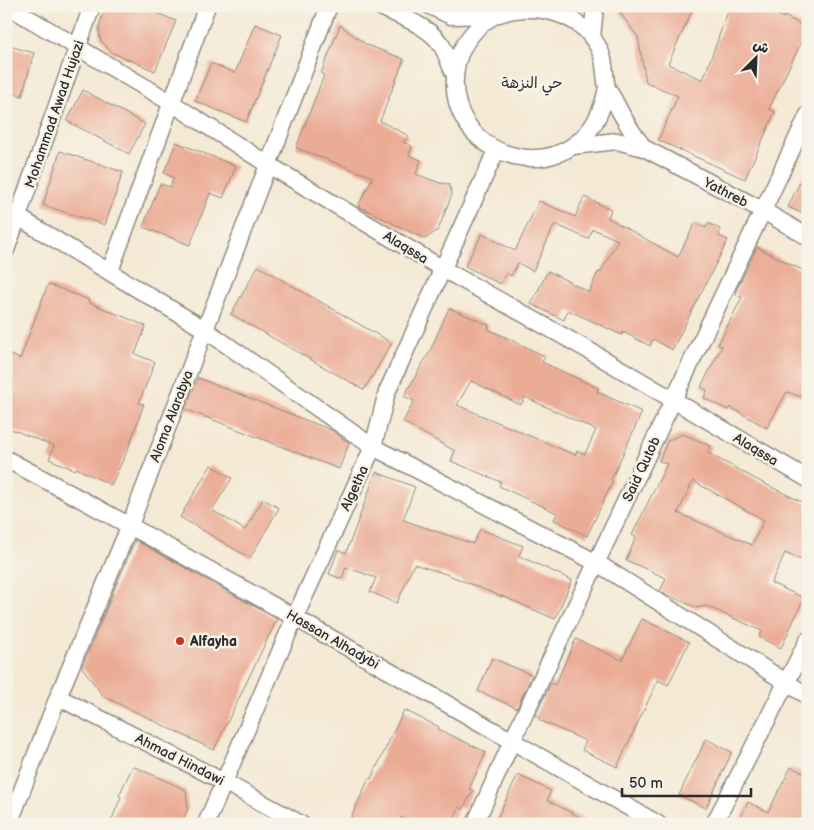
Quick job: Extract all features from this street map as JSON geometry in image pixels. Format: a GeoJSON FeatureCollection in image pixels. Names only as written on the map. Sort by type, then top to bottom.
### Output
{"type":"FeatureCollection","features":[{"type":"Feature","properties":{"kind":"street","name":"Alaqssa"},"geometry":{"type":"LineString","coordinates":[[8,6],[170,102],[267,164],[443,269],[588,350],[808,479]]}},
{"type":"Feature","properties":{"kind":"street","name":"Mohammad Awad Hujazi"},"geometry":{"type":"LineString","coordinates":[[6,250],[92,6]]}},
{"type":"Feature","properties":{"kind":"street"},"geometry":{"type":"LineString","coordinates":[[110,271],[170,102],[207,6]]}},
{"type":"Feature","properties":{"kind":"street","name":"Aloma Alarabya"},"geometry":{"type":"LineString","coordinates":[[9,824],[58,697],[130,525],[329,6]]}},
{"type":"Feature","properties":{"kind":"street"},"geometry":{"type":"LineString","coordinates":[[380,6],[413,22],[428,32],[441,45],[454,75],[458,106],[473,132],[496,150],[515,157],[536,159],[555,155],[573,146],[587,134],[597,120],[604,104],[607,87],[601,53],[592,38],[578,24],[567,16],[542,7],[518,8],[495,15],[451,16],[430,6]]}},
{"type":"Feature","properties":{"kind":"street"},"geometry":{"type":"LineString","coordinates":[[592,38],[595,6]]}},
{"type":"Feature","properties":{"kind":"street"},"geometry":{"type":"LineString","coordinates":[[454,75],[459,57],[467,40],[480,26],[495,15]]}},
{"type":"Feature","properties":{"kind":"street"},"geometry":{"type":"LineString","coordinates":[[607,87],[632,134],[644,148]]}},
{"type":"Feature","properties":{"kind":"street","name":"Said Qutob"},"geometry":{"type":"LineString","coordinates":[[475,824],[512,741],[808,115]]}},
{"type":"Feature","properties":{"kind":"street"},"geometry":{"type":"LineString","coordinates":[[573,146],[618,141],[644,148]]}},
{"type":"Feature","properties":{"kind":"street","name":"Yathreb"},"geometry":{"type":"LineString","coordinates":[[644,148],[762,210],[808,237]]}},
{"type":"Feature","properties":{"kind":"street","name":"Algetha"},"geometry":{"type":"LineString","coordinates":[[206,824],[295,617],[373,447],[387,392],[496,150]]}},
{"type":"Feature","properties":{"kind":"street"},"geometry":{"type":"LineString","coordinates":[[18,217],[204,329],[373,447],[597,563],[808,696]]}},
{"type":"Feature","properties":{"kind":"street","name":"Hassan Alhadybi"},"geometry":{"type":"LineString","coordinates":[[6,459],[130,525],[295,617],[658,824]]}},
{"type":"Feature","properties":{"kind":"street"},"geometry":{"type":"LineString","coordinates":[[714,824],[808,640]]}},
{"type":"Feature","properties":{"kind":"street","name":"Ahmad Hindawi"},"geometry":{"type":"LineString","coordinates":[[58,697],[224,782],[301,824]]}},
{"type":"Feature","properties":{"kind":"building"},"geometry":{"type":"Polygon","coordinates":[[[110,6],[141,6],[176,21],[155,71],[111,52],[100,39],[99,28],[102,16],[110,6]]]}},
{"type":"Feature","properties":{"kind":"building"},"geometry":{"type":"Polygon","coordinates":[[[615,6],[694,6],[668,64],[703,80],[730,6],[764,6],[783,18],[784,16],[808,28],[769,109],[775,112],[745,179],[658,140],[678,96],[646,82],[638,37],[615,6]]]}},
{"type":"Feature","properties":{"kind":"building"},"geometry":{"type":"Polygon","coordinates":[[[255,24],[282,35],[246,122],[195,101],[211,63],[235,73],[255,24]]]}},
{"type":"Feature","properties":{"kind":"building"},"geometry":{"type":"Polygon","coordinates":[[[340,25],[367,45],[404,59],[380,121],[409,136],[403,142],[412,146],[409,155],[421,160],[416,174],[440,183],[449,184],[452,194],[438,230],[425,239],[358,206],[373,177],[296,148],[324,75],[321,74],[340,25]]]}},
{"type":"Feature","properties":{"kind":"building"},"geometry":{"type":"Polygon","coordinates":[[[6,45],[34,53],[22,96],[6,91],[6,45]]]}},
{"type":"Feature","properties":{"kind":"building"},"geometry":{"type":"Polygon","coordinates":[[[83,90],[145,124],[129,154],[67,121],[83,90]]]}},
{"type":"Feature","properties":{"kind":"building"},"geometry":{"type":"Polygon","coordinates":[[[176,142],[236,166],[223,198],[210,193],[190,245],[143,227],[160,184],[170,187],[174,178],[164,173],[176,142]]]}},
{"type":"Feature","properties":{"kind":"building"},"geometry":{"type":"Polygon","coordinates":[[[60,151],[123,172],[105,225],[43,205],[60,151]]]}},
{"type":"Feature","properties":{"kind":"building"},"geometry":{"type":"Polygon","coordinates":[[[808,165],[808,216],[788,207],[808,165]]]}},
{"type":"Feature","properties":{"kind":"building"},"geometry":{"type":"Polygon","coordinates":[[[584,197],[611,209],[608,218],[678,257],[695,223],[706,228],[708,223],[720,229],[719,236],[728,240],[672,350],[653,339],[650,346],[623,332],[622,335],[568,310],[564,320],[531,304],[548,271],[589,292],[598,272],[600,273],[618,240],[593,229],[588,239],[555,224],[533,271],[518,263],[511,276],[506,273],[500,284],[465,266],[482,234],[515,251],[539,201],[575,217],[584,197]]]}},
{"type":"Feature","properties":{"kind":"building"},"geometry":{"type":"Polygon","coordinates":[[[757,247],[808,273],[808,379],[801,397],[787,392],[767,428],[730,407],[728,410],[704,398],[707,390],[701,387],[722,346],[718,345],[742,297],[736,295],[737,289],[757,247]]]}},
{"type":"Feature","properties":{"kind":"building"},"geometry":{"type":"Polygon","coordinates":[[[258,266],[392,343],[364,390],[231,314],[258,266]]]}},
{"type":"Feature","properties":{"kind":"building"},"geometry":{"type":"Polygon","coordinates":[[[48,284],[146,326],[135,354],[155,362],[139,403],[144,404],[128,449],[111,485],[76,468],[75,470],[49,459],[54,446],[6,427],[6,353],[20,359],[48,284]]]}},
{"type":"Feature","properties":{"kind":"building"},"geometry":{"type":"Polygon","coordinates":[[[449,308],[489,325],[488,329],[545,356],[542,362],[598,388],[597,392],[642,412],[587,536],[554,520],[557,513],[499,486],[501,482],[451,461],[455,451],[403,422],[414,401],[404,396],[430,351],[449,308]],[[471,381],[457,405],[575,455],[577,451],[585,454],[596,430],[525,397],[521,405],[471,381]]]}},
{"type":"Feature","properties":{"kind":"building"},"geometry":{"type":"Polygon","coordinates":[[[198,378],[331,430],[349,443],[339,469],[185,409],[198,378]]]}},
{"type":"Feature","properties":{"kind":"building"},"geometry":{"type":"Polygon","coordinates":[[[683,434],[711,446],[708,453],[808,505],[808,563],[785,553],[771,583],[804,598],[781,648],[759,637],[762,631],[711,608],[705,606],[697,608],[665,594],[660,591],[666,578],[626,560],[636,537],[632,535],[667,464],[659,461],[668,440],[683,434]],[[693,481],[678,513],[752,545],[764,520],[693,481]]]}},
{"type":"Feature","properties":{"kind":"building"},"geometry":{"type":"Polygon","coordinates":[[[211,465],[232,478],[212,510],[245,530],[263,499],[279,508],[250,558],[180,517],[211,465]]]}},
{"type":"Feature","properties":{"kind":"building"},"geometry":{"type":"Polygon","coordinates":[[[376,472],[415,487],[403,520],[473,544],[480,529],[523,546],[519,556],[572,580],[555,619],[446,574],[414,564],[397,603],[370,592],[376,578],[346,567],[342,579],[329,574],[338,550],[346,553],[376,472]]]}},
{"type":"Feature","properties":{"kind":"building","name":"Alfayha"},"geometry":{"type":"Polygon","coordinates":[[[135,540],[277,619],[214,750],[103,696],[82,667],[135,540]]]}},
{"type":"Feature","properties":{"kind":"building"},"geometry":{"type":"Polygon","coordinates":[[[642,619],[689,642],[668,685],[658,680],[617,767],[582,750],[586,741],[539,720],[540,718],[535,716],[551,683],[555,685],[576,639],[622,660],[642,619]]]}},
{"type":"Feature","properties":{"kind":"building"},"geometry":{"type":"Polygon","coordinates":[[[492,658],[532,675],[517,708],[478,691],[492,658]]]}},
{"type":"Feature","properties":{"kind":"building"},"geometry":{"type":"Polygon","coordinates":[[[404,710],[486,752],[469,789],[473,791],[463,809],[459,807],[452,824],[416,824],[401,817],[398,824],[348,824],[369,778],[371,779],[404,710]]]}},
{"type":"Feature","properties":{"kind":"building"},"geometry":{"type":"Polygon","coordinates":[[[706,739],[732,752],[706,808],[679,795],[706,739]]]}},
{"type":"Feature","properties":{"kind":"building"},"geometry":{"type":"Polygon","coordinates":[[[133,766],[186,790],[188,808],[181,824],[110,824],[121,797],[119,795],[133,766]]]}},
{"type":"Feature","properties":{"kind":"building"},"geometry":{"type":"Polygon","coordinates":[[[791,767],[808,775],[808,824],[738,824],[748,802],[768,812],[791,767]]]}},
{"type":"Feature","properties":{"kind":"building"},"geometry":{"type":"Polygon","coordinates":[[[518,775],[551,791],[547,800],[593,824],[494,824],[518,775]]]}},
{"type":"Feature","properties":{"kind":"place","name":"Alfayha"},"geometry":{"type":"Point","coordinates":[180,641]}},
{"type":"Feature","properties":{"kind":"district","name":"حي النزهة"},"geometry":{"type":"Point","coordinates":[532,83]}}]}
